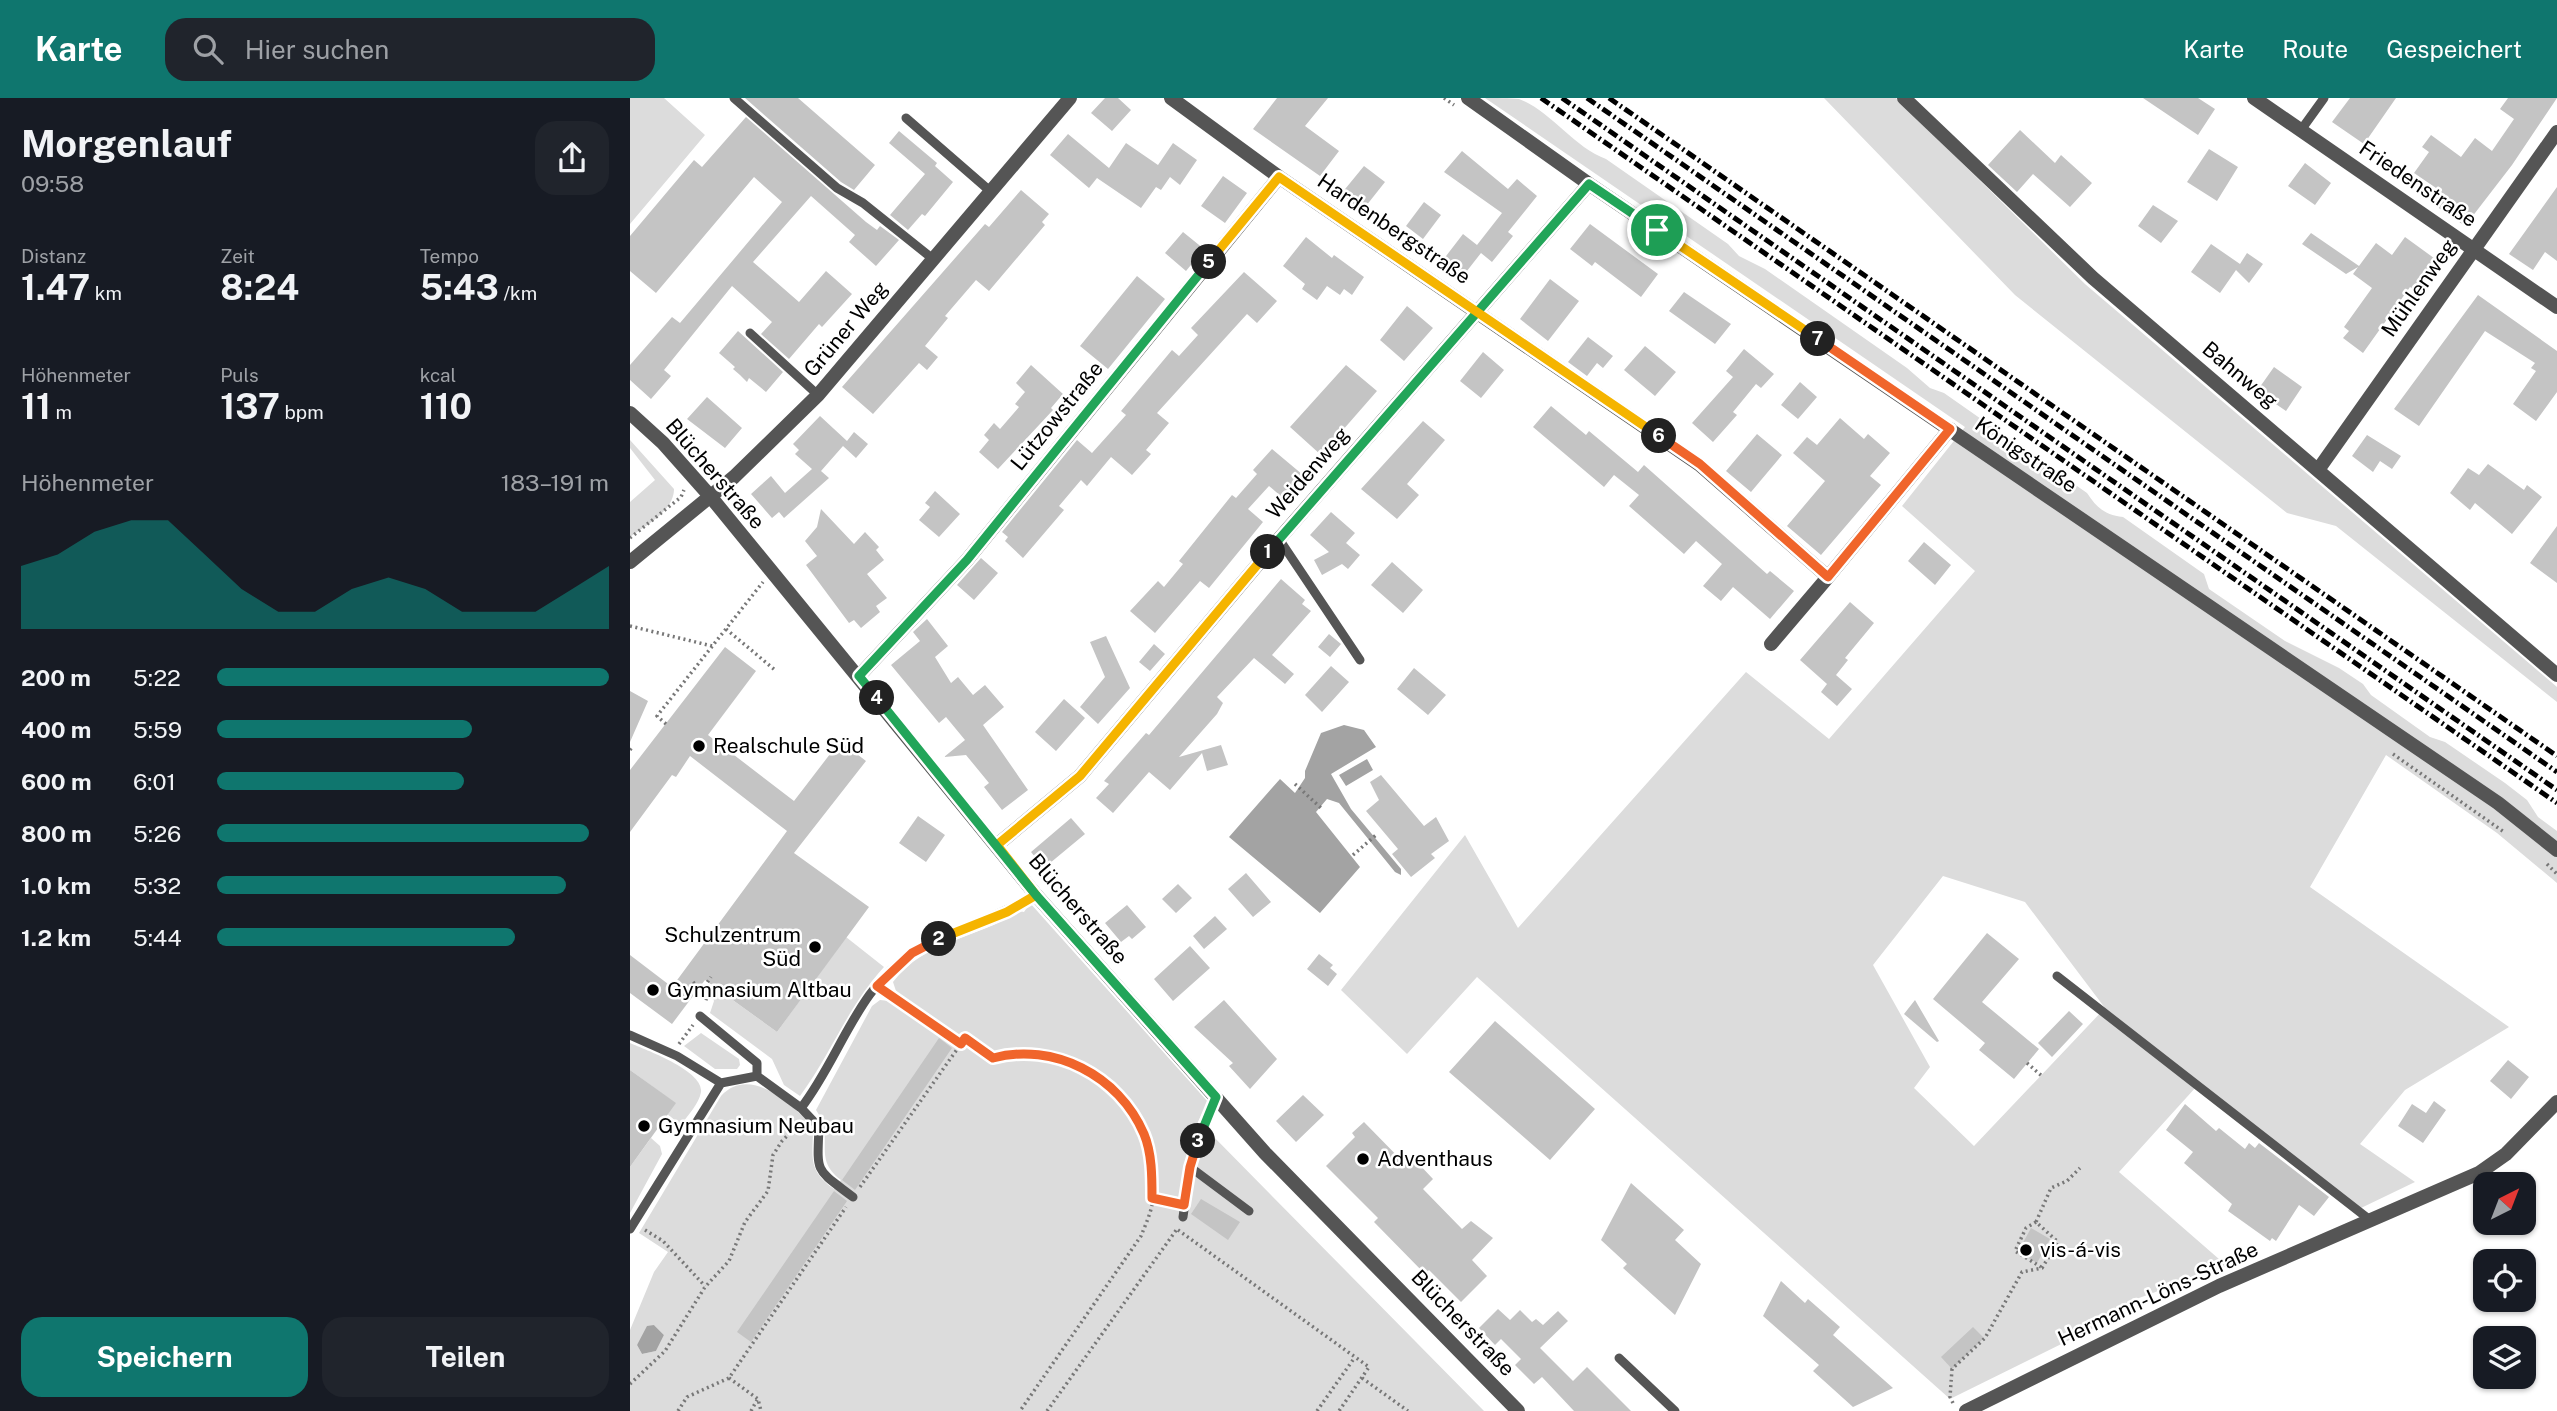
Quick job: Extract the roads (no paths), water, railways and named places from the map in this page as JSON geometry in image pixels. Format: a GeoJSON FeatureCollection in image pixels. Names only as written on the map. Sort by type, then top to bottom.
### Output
{"type":"FeatureCollection","features":[{"type":"Feature","properties":{"kind":"street","name":"Grüner Weg"},"geometry":{"type":"LineString","coordinates":[[630,562],[734,477],[818,395],[1070,98]]}},
{"type":"Feature","properties":{"kind":"street","name":"Hardenbergstraße"},"geometry":{"type":"LineString","coordinates":[[1171,98],[1279,177],[1700,464],[1828,577]]}},
{"type":"Feature","properties":{"kind":"street","name":"Königstraße"},"geometry":{"type":"LineString","coordinates":[[1468,98],[1589,184],[2498,803],[2557,850]]}},
{"type":"Feature","properties":{"kind":"street","name":"Bahnweg"},"geometry":{"type":"LineString","coordinates":[[1904,98],[2093,278],[2557,675]]}},
{"type":"Feature","properties":{"kind":"street","name":"Friedenstraße"},"geometry":{"type":"LineString","coordinates":[[2253,98],[2557,307]]}},
{"type":"Feature","properties":{"kind":"street","name":"Mühlenweg"},"geometry":{"type":"LineString","coordinates":[[2318,470],[2557,132]]}},
{"type":"Feature","properties":{"kind":"street","name":"Lützowstraße"},"geometry":{"type":"LineString","coordinates":[[859,676],[967,560],[1279,177]]}},
{"type":"Feature","properties":{"kind":"street","name":"Weidenweg"},"geometry":{"type":"LineString","coordinates":[[997,845],[1080,776],[1279,539],[1589,184]]}},
{"type":"Feature","properties":{"kind":"street","name":"Blücherstraße"},"geometry":{"type":"LineString","coordinates":[[630,413],[663,443],[710,496],[1036,895],[1265,1153],[1518,1411]]}},
{"type":"Feature","properties":{"kind":"street"},"geometry":{"type":"LineString","coordinates":[[1771,644],[1950,429]]}},
{"type":"Feature","properties":{"kind":"street","name":"Hermann-Löns-Straße"},"geometry":{"type":"LineString","coordinates":[[1966,1411],[2219,1286],[2479,1173],[2506,1154],[2557,1102]]}},
{"type":"Feature","properties":{"kind":"lane"},"geometry":{"type":"LineString","coordinates":[[734,98],[836,188],[863,203],[933,259]]}},
{"type":"Feature","properties":{"kind":"lane"},"geometry":{"type":"LineString","coordinates":[[2301,130],[2324,98]]}},
{"type":"Feature","properties":{"kind":"lane"},"geometry":{"type":"LineString","coordinates":[[906,118],[990,191]]}},
{"type":"Feature","properties":{"kind":"lane"},"geometry":{"type":"LineString","coordinates":[[750,333],[818,395]]}},
{"type":"Feature","properties":{"kind":"lane"},"geometry":{"type":"LineString","coordinates":[[1279,539],[1360,660]]}},
{"type":"Feature","properties":{"kind":"lane"},"geometry":{"type":"LineString","coordinates":[[801,1108],[821,1082],[853,1019],[877,986],[912,953],[951,933],[1007,912],[1036,895]]}},
{"type":"Feature","properties":{"kind":"lane"},"geometry":{"type":"LineString","coordinates":[[2057,976],[2370,1220]]}},
{"type":"Feature","properties":{"kind":"lane"},"geometry":{"type":"LineString","coordinates":[[700,1016],[757,1063],[757,1076]]}},
{"type":"Feature","properties":{"kind":"lane"},"geometry":{"type":"LineString","coordinates":[[630,1035],[677,1056],[721,1083],[757,1076],[801,1108],[819,1127],[817,1160],[823,1176],[853,1197]]}},
{"type":"Feature","properties":{"kind":"lane"},"geometry":{"type":"LineString","coordinates":[[632,1226],[721,1083]]}},
{"type":"Feature","properties":{"kind":"lane"},"geometry":{"type":"LineString","coordinates":[[1183,1217],[1190,1167],[1216,1097]]}},
{"type":"Feature","properties":{"kind":"lane"},"geometry":{"type":"LineString","coordinates":[[1190,1167],[1249,1211]]}},
{"type":"Feature","properties":{"kind":"lane"},"geometry":{"type":"LineString","coordinates":[[1619,1358],[1675,1411]]}},
{"type":"Feature","properties":{"kind":"railway"},"geometry":{"type":"LineString","coordinates":[[1541,98],[2557,803]]}},
{"type":"Feature","properties":{"kind":"railway"},"geometry":{"type":"LineString","coordinates":[[1562,98],[2557,790]]}},
{"type":"Feature","properties":{"kind":"railway"},"geometry":{"type":"LineString","coordinates":[[1587,98],[2557,772]]}},
{"type":"Feature","properties":{"kind":"railway"},"geometry":{"type":"LineString","coordinates":[[1609,98],[2557,756]]}},
{"type":"Feature","properties":{"kind":"place","name":"Realschule Süd"},"geometry":{"type":"Point","coordinates":[699,746]}},
{"type":"Feature","properties":{"kind":"place","name":"Schulzentrum Süd"},"geometry":{"type":"Point","coordinates":[815,947]}},
{"type":"Feature","properties":{"kind":"place","name":"Gymnasium Altbau"},"geometry":{"type":"Point","coordinates":[653,990]}},
{"type":"Feature","properties":{"kind":"place","name":"Gymnasium Neubau"},"geometry":{"type":"Point","coordinates":[644,1126]}},
{"type":"Feature","properties":{"kind":"place","name":"Adventhaus"},"geometry":{"type":"Point","coordinates":[1363,1159]}},
{"type":"Feature","properties":{"kind":"place","name":"vis-á-vis"},"geometry":{"type":"Point","coordinates":[2026,1250]}}]}
